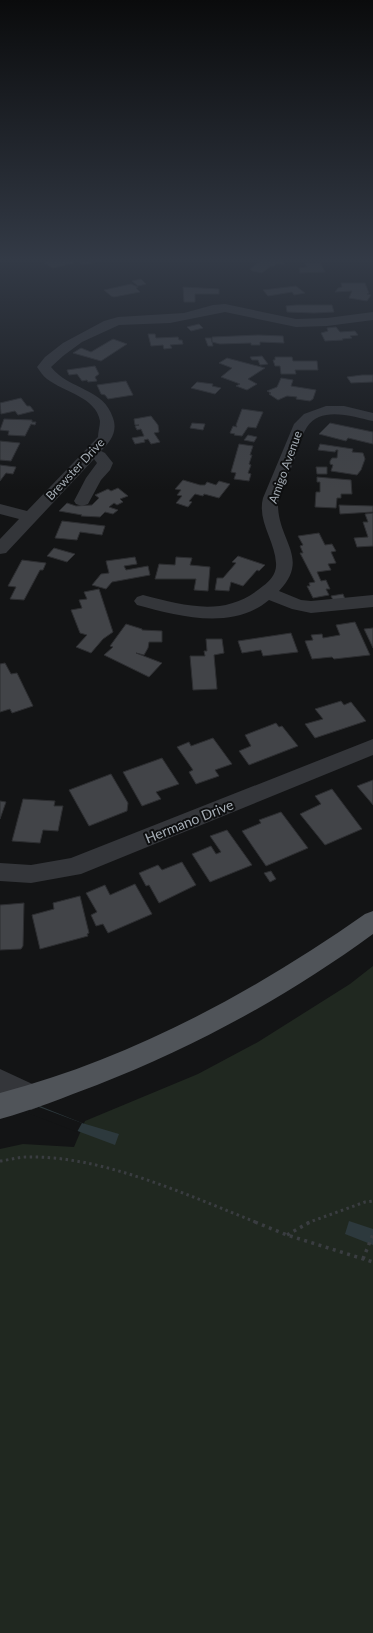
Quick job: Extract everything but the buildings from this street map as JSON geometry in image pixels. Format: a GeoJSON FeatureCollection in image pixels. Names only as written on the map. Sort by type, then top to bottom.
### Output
{"type":"FeatureCollection","features":[{"type":"Feature","properties":{"kind":"main road"},"geometry":{"type":"LineString","coordinates":[[12,1098],[118,1066],[176,1041],[268,993],[341,945],[373,921]]}},
{"type":"Feature","properties":{"kind":"street","name":"Brewster Drive"},"geometry":{"type":"LineString","coordinates":[[0,549],[105,438],[108,428],[107,419],[98,403],[80,390],[46,373],[44,367],[55,354],[85,337]]}},
{"type":"Feature","properties":{"kind":"street","name":"Amigo Avenue"},"geometry":{"type":"LineString","coordinates":[[143,602],[190,612],[210,613],[231,610],[252,604],[268,593],[279,581],[285,566],[283,552],[270,518],[270,501],[301,424],[308,417],[329,410],[349,411],[373,417]]}},
{"type":"Feature","properties":{"kind":"street"},"geometry":{"type":"LineString","coordinates":[[82,501],[94,478],[104,467],[105,463],[100,456],[91,452]]}},
{"type":"Feature","properties":{"kind":"street"},"geometry":{"type":"LineString","coordinates":[[0,509],[29,517]]}},
{"type":"Feature","properties":{"kind":"street"},"geometry":{"type":"LineString","coordinates":[[268,593],[298,605],[311,607],[373,601]]}},
{"type":"Feature","properties":{"kind":"street","name":"Hermano Drive"},"geometry":{"type":"LineString","coordinates":[[0,872],[31,874],[73,867],[373,747]]}},
{"type":"Feature","properties":{"kind":"path"},"geometry":{"type":"LineString","coordinates":[[0,1161],[27,1157],[79,1162],[159,1184],[287,1235],[373,1262]]}},
{"type":"Feature","properties":{"kind":"path"},"geometry":{"type":"LineString","coordinates":[[287,1235],[308,1223],[366,1202],[373,1201]]}},
{"type":"Feature","properties":{"kind":"path"},"geometry":{"type":"LineString","coordinates":[[363,1259],[373,1234]]}},
{"type":"Feature","properties":{"kind":"shaded area"},"geometry":{"type":"Polygon","coordinates":[[[373,966],[373,1633],[0,1633],[0,1149],[23,1144],[74,1147],[85,1121],[198,1074],[258,1042],[350,984],[373,966]]]}},
{"type":"Feature","properties":{"kind":"shaded area"},"geometry":{"type":"Polygon","coordinates":[[[0,1090],[82,1123],[119,1134],[115,1145],[0,1102],[0,1090]]]}},
{"type":"Feature","properties":{"kind":"shaded area"},"geometry":{"type":"Polygon","coordinates":[[[349,1221],[373,1229],[373,1245],[345,1234],[349,1221]]]}},
{"type":"Feature","properties":{"kind":"pier"},"geometry":{"type":"Polygon","coordinates":[[[20,1100],[82,1123],[77,1132],[0,1102],[20,1100]]]}}]}
